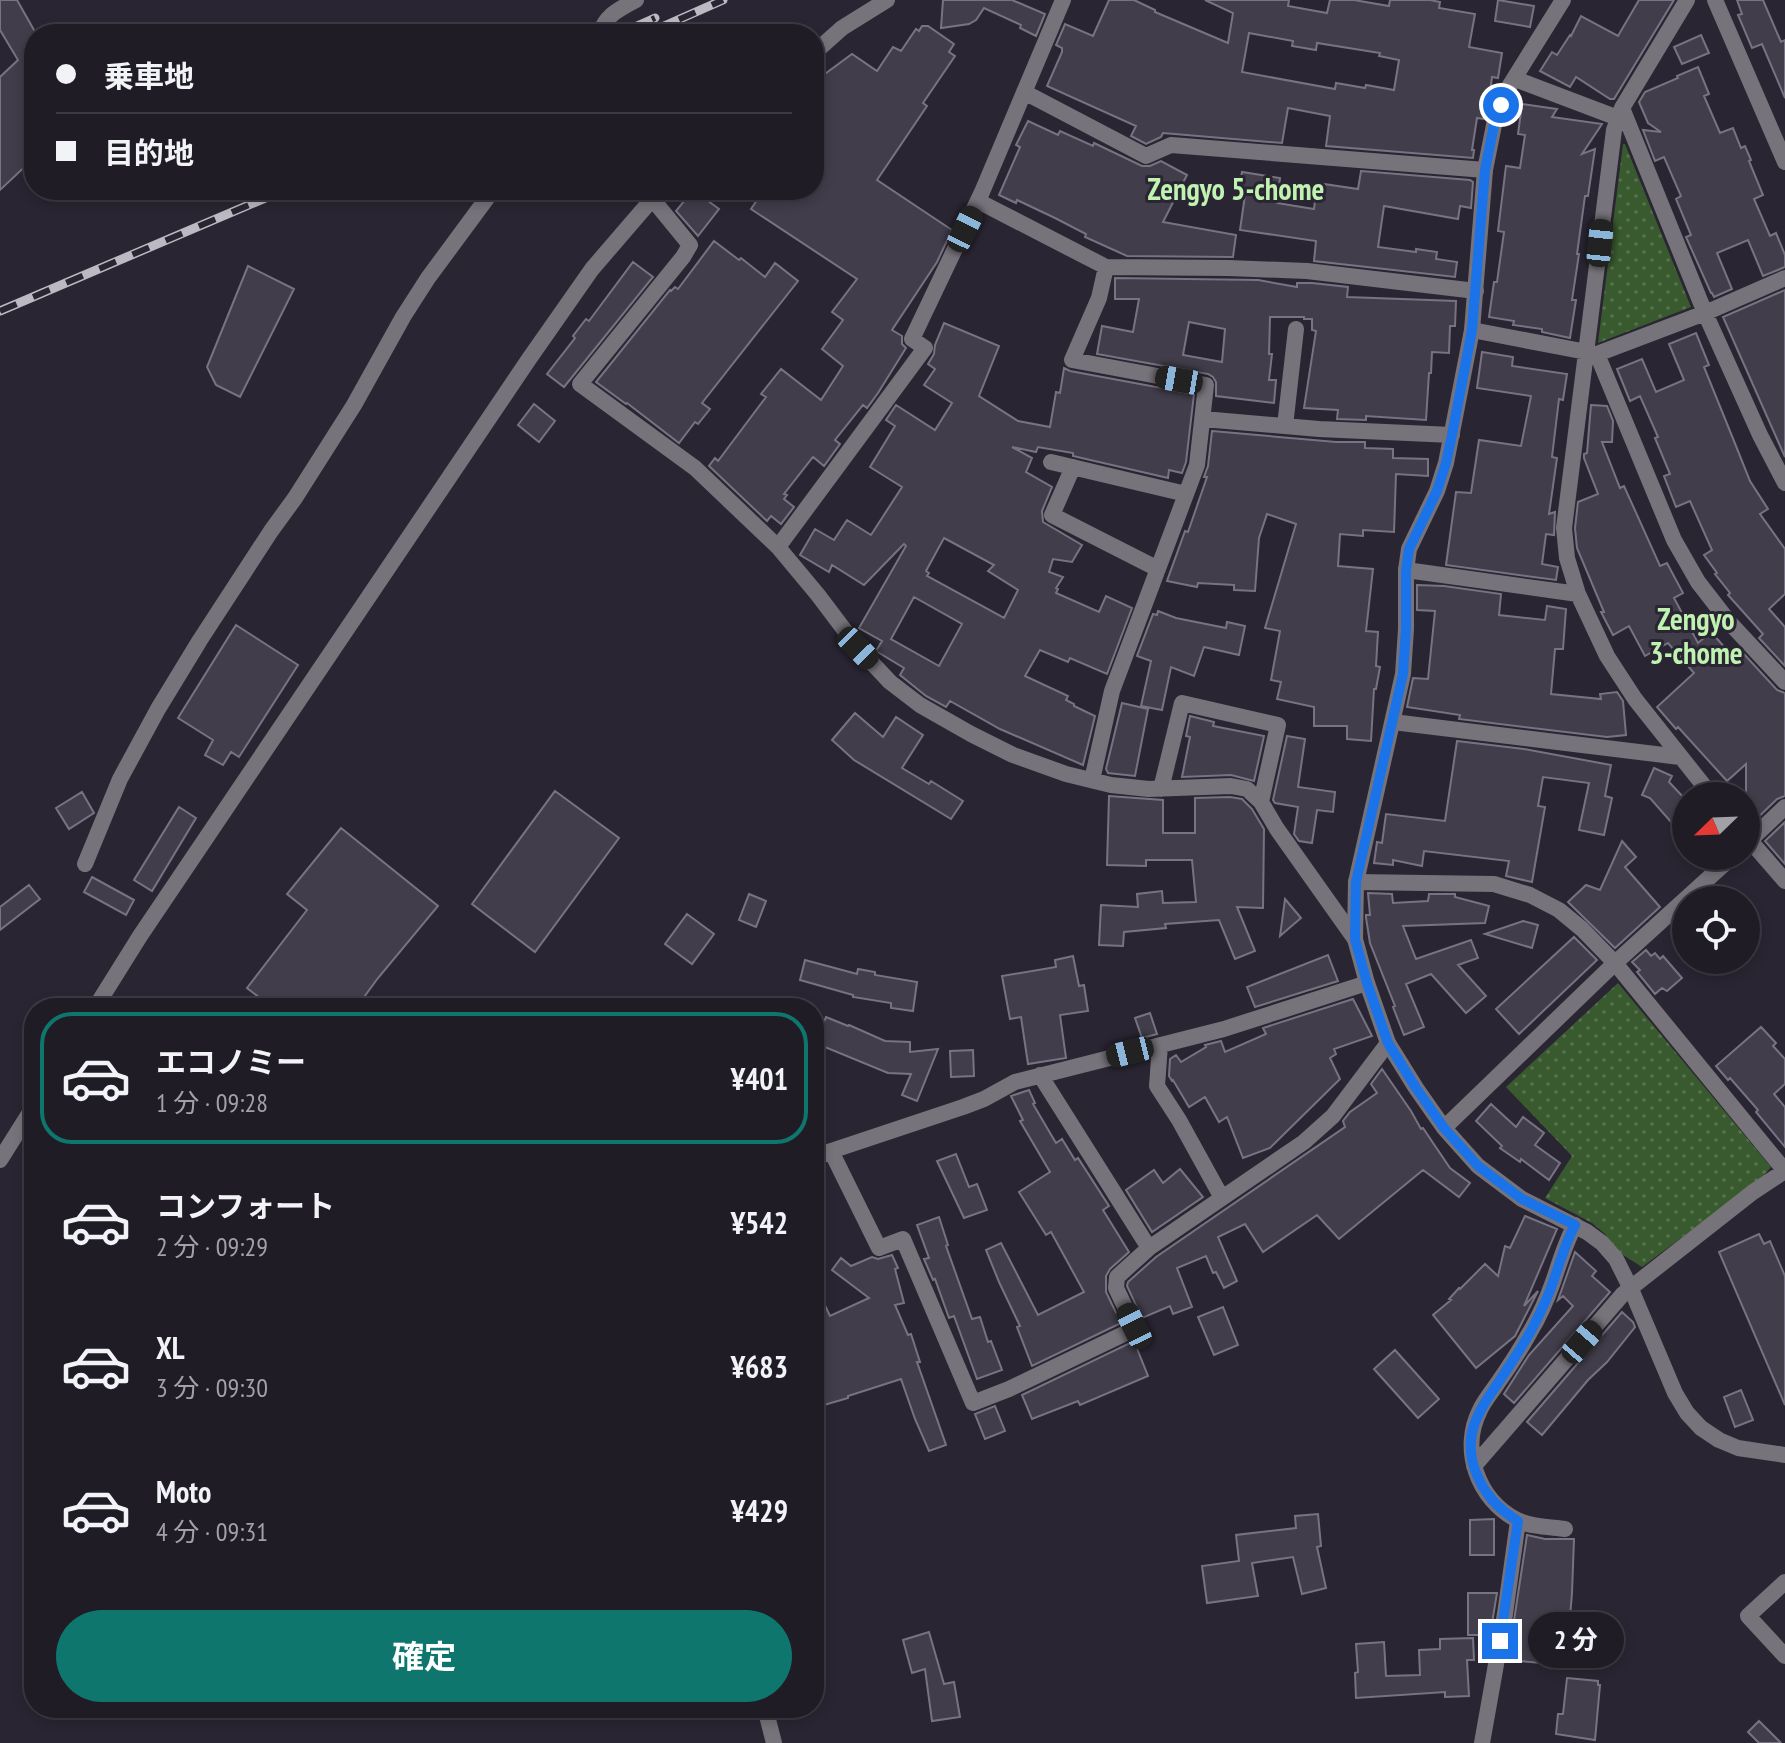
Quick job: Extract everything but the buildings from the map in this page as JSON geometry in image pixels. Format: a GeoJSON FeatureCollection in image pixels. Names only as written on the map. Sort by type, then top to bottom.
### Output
{"type":"FeatureCollection","features":[{"type":"Feature","properties":{"kind":"street"},"geometry":{"type":"LineString","coordinates":[[603,24],[609,16],[636,0]]}},
{"type":"Feature","properties":{"kind":"street"},"geometry":{"type":"LineString","coordinates":[[824,44],[842,28],[887,0]]}},
{"type":"Feature","properties":{"kind":"street"},"geometry":{"type":"LineString","coordinates":[[1563,0],[1507,90],[1495,120],[1485,170],[1472,330],[1446,463],[1437,491],[1409,549],[1403,674],[1356,882],[1355,939],[1388,1043],[1444,1128],[1478,1166],[1522,1199],[1575,1225],[1602,1243],[1616,1259],[1675,1393],[1701,1428],[1738,1448],[1785,1455]]}},
{"type":"Feature","properties":{"kind":"street"},"geometry":{"type":"LineString","coordinates":[[1687,0],[1620,113],[1614,130],[1592,353],[1564,528],[1567,558],[1578,594],[1614,667],[1635,699],[1701,782]]}},
{"type":"Feature","properties":{"kind":"street"},"geometry":{"type":"LineString","coordinates":[[1715,0],[1785,162]]}},
{"type":"Feature","properties":{"kind":"street"},"geometry":{"type":"LineString","coordinates":[[778,547],[925,348],[912,339],[978,201],[1059,1]]}},
{"type":"Feature","properties":{"kind":"street"},"geometry":{"type":"LineString","coordinates":[[1515,79],[1620,113],[1705,313],[1785,483]]}},
{"type":"Feature","properties":{"kind":"street"},"geometry":{"type":"LineString","coordinates":[[1024,92],[1146,156],[1171,145],[1485,170]]}},
{"type":"Feature","properties":{"kind":"street"},"geometry":{"type":"LineString","coordinates":[[85,864],[120,779],[158,709],[354,405],[428,278],[486,200]]}},
{"type":"Feature","properties":{"kind":"street"},"geometry":{"type":"LineString","coordinates":[[101,998],[529,359],[592,269],[646,200]]}},
{"type":"Feature","properties":{"kind":"street"},"geometry":{"type":"LineString","coordinates":[[657,200],[690,245],[580,384],[695,468],[778,547],[858,648],[890,682],[920,705],[1013,755],[1066,774],[1111,785],[1161,789],[1231,786],[1247,789],[1261,802],[1355,939]]}},
{"type":"Feature","properties":{"kind":"street"},"geometry":{"type":"LineString","coordinates":[[978,201],[1106,267],[1307,271],[1476,291]]}},
{"type":"Feature","properties":{"kind":"street"},"geometry":{"type":"LineString","coordinates":[[1092,780],[1112,691],[1197,465],[1206,385],[1072,360],[1099,298],[1106,267]]}},
{"type":"Feature","properties":{"kind":"street"},"geometry":{"type":"LineString","coordinates":[[1472,330],[1592,353],[1705,313],[1785,278]]}},
{"type":"Feature","properties":{"kind":"street"},"geometry":{"type":"LineString","coordinates":[[1285,426],[1296,329]]}},
{"type":"Feature","properties":{"kind":"street"},"geometry":{"type":"LineString","coordinates":[[1592,353],[1674,540],[1698,582],[1729,622],[1785,682]]}},
{"type":"Feature","properties":{"kind":"street"},"geometry":{"type":"LineString","coordinates":[[1203,419],[1452,435]]}},
{"type":"Feature","properties":{"kind":"street"},"geometry":{"type":"LineString","coordinates":[[1051,462],[1186,494]]}},
{"type":"Feature","properties":{"kind":"street"},"geometry":{"type":"LineString","coordinates":[[1073,467],[1052,515],[1158,569]]}},
{"type":"Feature","properties":{"kind":"street"},"geometry":{"type":"LineString","coordinates":[[1406,570],[1578,594]]}},
{"type":"Feature","properties":{"kind":"street"},"geometry":{"type":"LineString","coordinates":[[1161,789],[1182,703],[1278,725],[1261,802]]}},
{"type":"Feature","properties":{"kind":"street"},"geometry":{"type":"LineString","coordinates":[[1393,722],[1680,757]]}},
{"type":"Feature","properties":{"kind":"street"},"geometry":{"type":"LineString","coordinates":[[1760,829],[1785,807]]}},
{"type":"Feature","properties":{"kind":"street"},"geometry":{"type":"LineString","coordinates":[[1760,854],[1785,881]]}},
{"type":"Feature","properties":{"kind":"street"},"geometry":{"type":"LineString","coordinates":[[1444,1128],[1615,963],[1718,870]]}},
{"type":"Feature","properties":{"kind":"street"},"geometry":{"type":"LineString","coordinates":[[1356,882],[1494,884],[1530,895],[1559,910],[1615,963],[1785,1171],[1753,1192],[1623,1294],[1474,1466]]}},
{"type":"Feature","properties":{"kind":"street"},"geometry":{"type":"LineString","coordinates":[[824,1154],[963,1107],[1015,1082],[1224,1029],[1367,983]]}},
{"type":"Feature","properties":{"kind":"street"},"geometry":{"type":"LineString","coordinates":[[831,1151],[879,1248],[903,1239],[973,1403],[1130,1331],[1134,1326],[1116,1288],[1117,1277],[1149,1248],[1304,1142],[1333,1116],[1388,1043]]}},
{"type":"Feature","properties":{"kind":"street"},"geometry":{"type":"LineString","coordinates":[[1160,1045],[1157,1086],[1222,1198]]}},
{"type":"Feature","properties":{"kind":"street"},"geometry":{"type":"LineString","coordinates":[[1040,1075],[1149,1248]]}},
{"type":"Feature","properties":{"kind":"street"},"geometry":{"type":"LineString","coordinates":[[0,1160],[24,1122]]}},
{"type":"Feature","properties":{"kind":"street"},"geometry":{"type":"LineString","coordinates":[[1565,1529],[1518,1521],[1495,1505],[1479,1481],[1470,1441],[1480,1408],[1531,1331],[1575,1225]]}},
{"type":"Feature","properties":{"kind":"street"},"geometry":{"type":"LineString","coordinates":[[1482,1743],[1518,1521]]}},
{"type":"Feature","properties":{"kind":"street"},"geometry":{"type":"LineString","coordinates":[[1785,1582],[1748,1616],[1785,1656]]}},
{"type":"Feature","properties":{"kind":"street"},"geometry":{"type":"LineString","coordinates":[[768,1718],[774,1743]]}},
{"type":"Feature","properties":{"kind":"green space"},"geometry":{"type":"Polygon","coordinates":[[[1623,144],[1691,307],[1598,343],[1623,144]]]}},
{"type":"Feature","properties":{"kind":"green space"},"geometry":{"type":"Polygon","coordinates":[[[1618,983],[1771,1167],[1761,1179],[1642,1267],[1620,1253],[1592,1223],[1545,1198],[1572,1156],[1506,1087],[1618,983]]]}},
{"type":"Feature","properties":{"kind":"railway"},"geometry":{"type":"LineString","coordinates":[[669,24],[723,0]]}},
{"type":"Feature","properties":{"kind":"railway"},"geometry":{"type":"LineString","coordinates":[[642,24],[655,18]]}},
{"type":"Feature","properties":{"kind":"railway"},"geometry":{"type":"LineString","coordinates":[[0,311],[261,200]]}},
{"type":"Feature","properties":{"kind":"district","name":"Zengyo 5-chome"},"geometry":{"type":"Point","coordinates":[1236,190]}},
{"type":"Feature","properties":{"kind":"district","name":"Zengyo 3-chome"},"geometry":{"type":"Point","coordinates":[1696,637]}},
{"type":"Feature","properties":{"kind":"route"},"geometry":{"type":"LineString","coordinates":[[1500,1641],[1518,1521],[1495,1505],[1479,1481],[1470,1452],[1470,1441],[1480,1408],[1531,1331],[1575,1225],[1522,1199],[1478,1166],[1444,1128],[1388,1043],[1355,939],[1356,882],[1403,674],[1409,549],[1437,491],[1452,435],[1472,330],[1485,170],[1501,105]]}}]}
